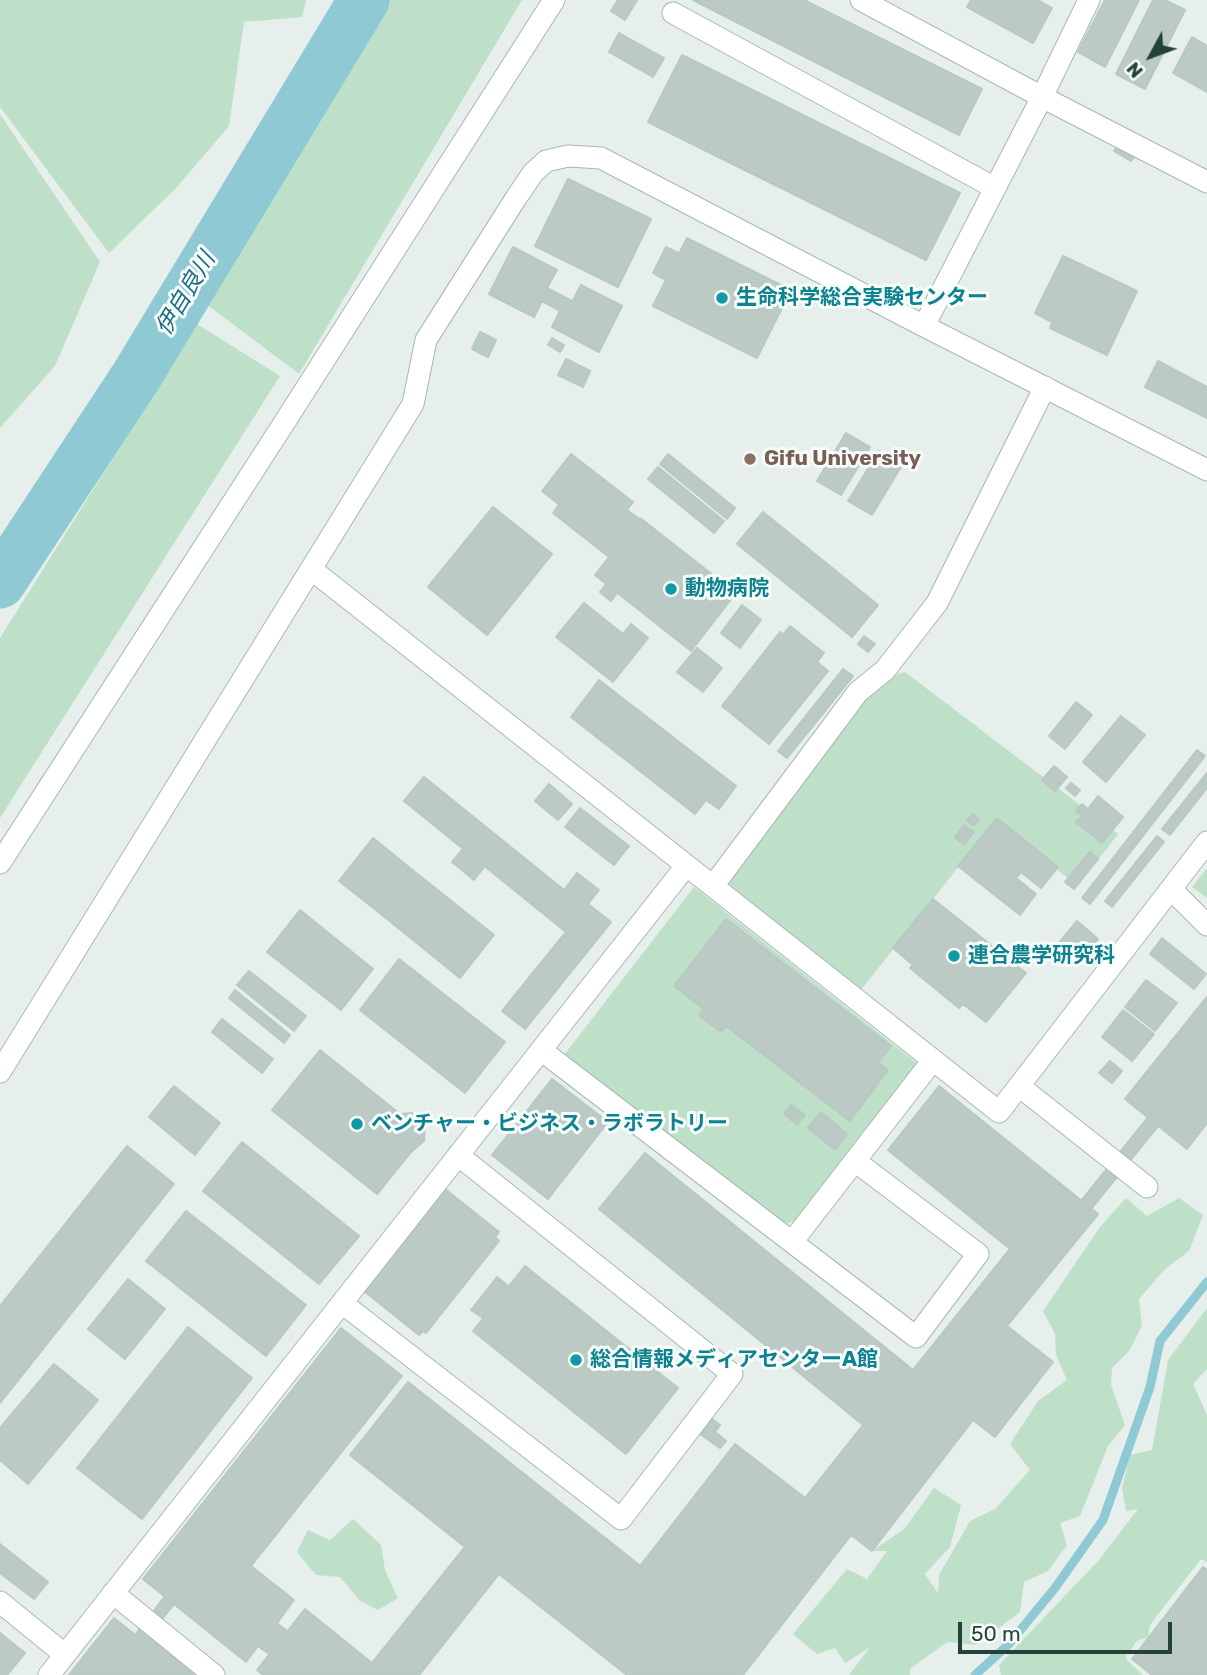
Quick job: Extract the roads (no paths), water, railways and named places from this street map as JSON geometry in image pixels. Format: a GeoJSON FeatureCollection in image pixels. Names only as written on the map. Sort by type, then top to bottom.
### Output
{"type":"FeatureCollection","features":[{"type":"Feature","properties":{"kind":"street"},"geometry":{"type":"LineString","coordinates":[[0,863],[554,0]]}},
{"type":"Feature","properties":{"kind":"street"},"geometry":{"type":"LineString","coordinates":[[861,0],[1207,183]]}},
{"type":"Feature","properties":{"kind":"street"},"geometry":{"type":"LineString","coordinates":[[924,326],[1089,0]]}},
{"type":"Feature","properties":{"kind":"street"},"geometry":{"type":"LineString","coordinates":[[673,13],[995,188]]}},
{"type":"Feature","properties":{"kind":"street"},"geometry":{"type":"LineString","coordinates":[[0,1072],[413,404],[426,340],[516,198],[533,173],[546,161],[568,156],[601,158],[1207,470]]}},
{"type":"Feature","properties":{"kind":"street"},"geometry":{"type":"LineString","coordinates":[[713,886],[858,692],[885,670],[937,603],[1045,387]]}},
{"type":"Feature","properties":{"kind":"street"},"geometry":{"type":"LineString","coordinates":[[311,569],[999,1112],[1207,842]]}},
{"type":"Feature","properties":{"kind":"street"},"geometry":{"type":"LineString","coordinates":[[49,1675],[686,866]]}},
{"type":"Feature","properties":{"kind":"street"},"geometry":{"type":"LineString","coordinates":[[1172,890],[1207,925]]}},
{"type":"Feature","properties":{"kind":"street"},"geometry":{"type":"LineString","coordinates":[[541,1050],[916,1337],[978,1254],[855,1161]]}},
{"type":"Feature","properties":{"kind":"street"},"geometry":{"type":"LineString","coordinates":[[792,1242],[933,1060]]}},
{"type":"Feature","properties":{"kind":"street"},"geometry":{"type":"LineString","coordinates":[[1019,1086],[1147,1187]]}},
{"type":"Feature","properties":{"kind":"street"},"geometry":{"type":"LineString","coordinates":[[342,1303],[621,1519],[732,1374],[458,1155]]}},
{"type":"Feature","properties":{"kind":"street"},"geometry":{"type":"LineString","coordinates":[[113,1593],[214,1675]]}},
{"type":"Feature","properties":{"kind":"street"},"geometry":{"type":"LineString","coordinates":[[0,1602],[65,1654]]}},
{"type":"Feature","properties":{"kind":"waterway","name":"伊自良川"},"geometry":{"type":"LineString","coordinates":[[0,583],[137,375],[364,0]]}},
{"type":"Feature","properties":{"kind":"waterway"},"geometry":{"type":"LineString","coordinates":[[975,1675],[1009,1644],[1055,1588],[1103,1520],[1150,1387],[1160,1341],[1207,1282]]}},
{"type":"Feature","properties":{"kind":"place","name":"生命科学総合実験センター"},"geometry":{"type":"Point","coordinates":[722,298]}},
{"type":"Feature","properties":{"kind":"place","name":"Gifu University"},"geometry":{"type":"Point","coordinates":[750,459]}},
{"type":"Feature","properties":{"kind":"place","name":"動物病院"},"geometry":{"type":"Point","coordinates":[671,589]}},
{"type":"Feature","properties":{"kind":"place","name":"連合農学研究科"},"geometry":{"type":"Point","coordinates":[954,956]}},
{"type":"Feature","properties":{"kind":"place","name":"ベンチャー・ビジネス・ラボラトリー"},"geometry":{"type":"Point","coordinates":[357,1124]}},
{"type":"Feature","properties":{"kind":"place","name":"総合情報メディアセンターA館"},"geometry":{"type":"Point","coordinates":[576,1360]}}]}
